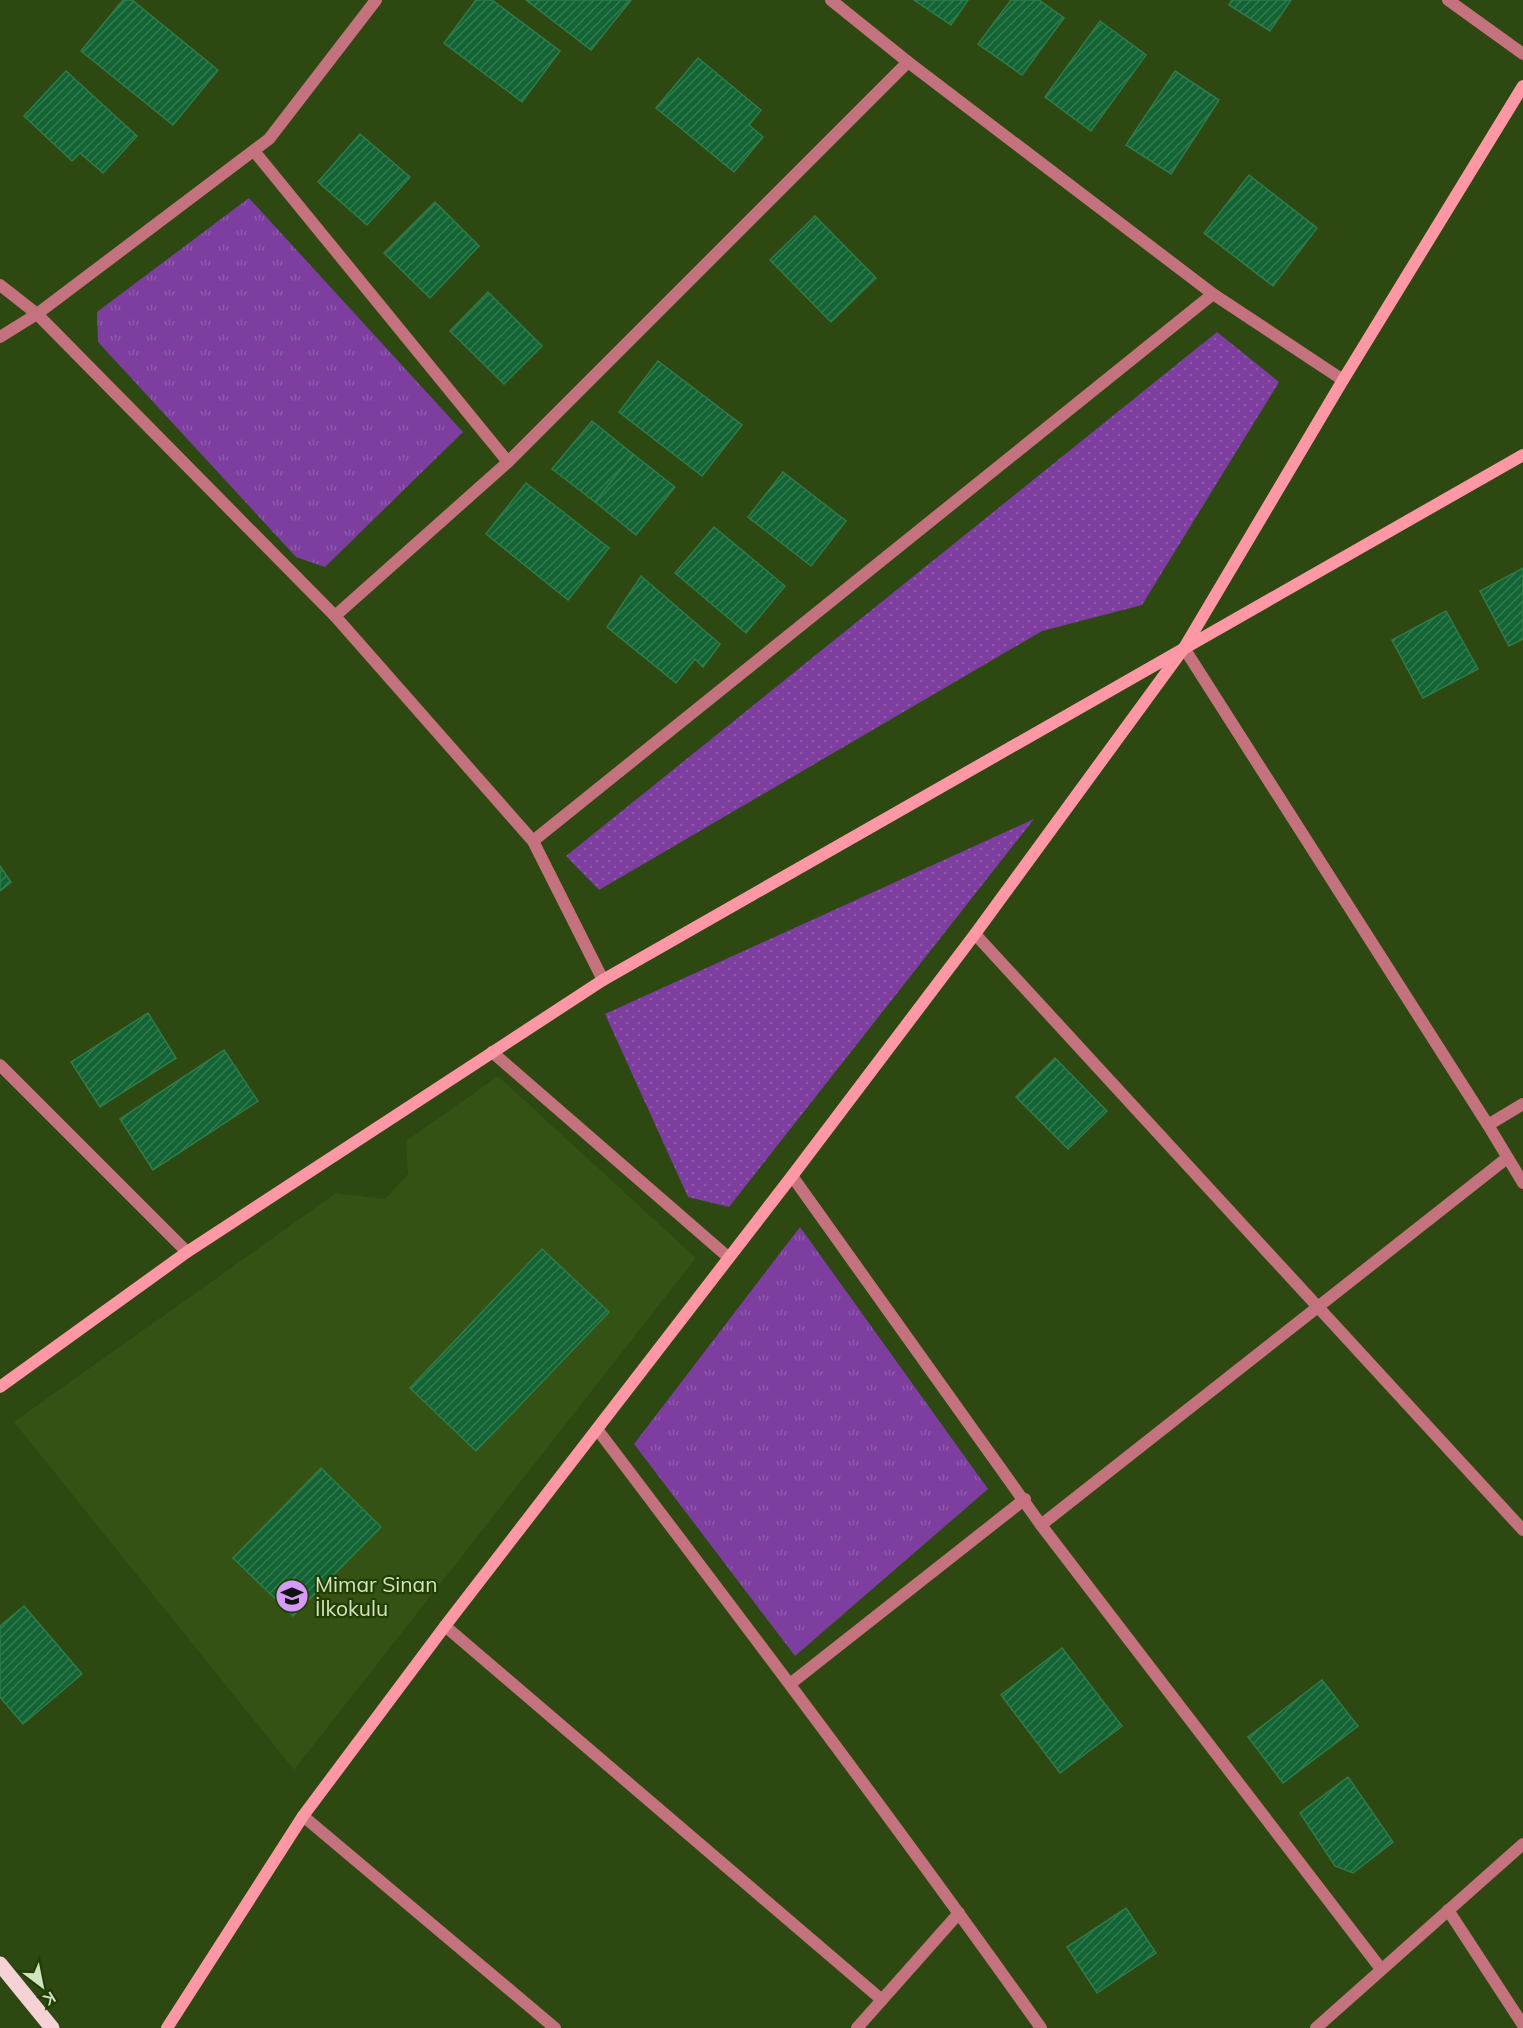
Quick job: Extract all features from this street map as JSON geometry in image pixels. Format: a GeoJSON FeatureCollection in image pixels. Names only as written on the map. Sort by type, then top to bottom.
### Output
{"type":"FeatureCollection","features":[{"type":"Feature","properties":{"kind":"main road"},"geometry":{"type":"LineString","coordinates":[[0,1964],[52,2028]]}},
{"type":"Feature","properties":{"kind":"street"},"geometry":{"type":"LineString","coordinates":[[0,337],[37,314],[269,139],[376,0]]}},
{"type":"Feature","properties":{"kind":"street"},"geometry":{"type":"LineString","coordinates":[[831,0],[908,62],[1213,294],[1343,380]]}},
{"type":"Feature","properties":{"kind":"street"},"geometry":{"type":"LineString","coordinates":[[1448,0],[1523,54]]}},
{"type":"Feature","properties":{"kind":"street"},"geometry":{"type":"LineString","coordinates":[[335,616],[508,462],[908,62]]}},
{"type":"Feature","properties":{"kind":"street"},"geometry":{"type":"LineString","coordinates":[[167,2028],[303,1816],[445,1626],[792,1176],[975,934],[1184,648],[1343,380],[1523,86]]}},
{"type":"Feature","properties":{"kind":"street"},"geometry":{"type":"LineString","coordinates":[[254,151],[508,462]]}},
{"type":"Feature","properties":{"kind":"street"},"geometry":{"type":"LineString","coordinates":[[0,285],[37,314],[335,616],[533,841],[603,980]]}},
{"type":"Feature","properties":{"kind":"street"},"geometry":{"type":"LineString","coordinates":[[533,841],[1213,294]]}},
{"type":"Feature","properties":{"kind":"street"},"geometry":{"type":"LineString","coordinates":[[0,1388],[187,1252],[603,980],[1523,455]]}},
{"type":"Feature","properties":{"kind":"street"},"geometry":{"type":"LineString","coordinates":[[1184,648],[1523,1183]]}},
{"type":"Feature","properties":{"kind":"street"},"geometry":{"type":"LineString","coordinates":[[975,934],[1523,1530]]}},
{"type":"Feature","properties":{"kind":"street"},"geometry":{"type":"LineString","coordinates":[[492,1052],[728,1257]]}},
{"type":"Feature","properties":{"kind":"street"},"geometry":{"type":"LineString","coordinates":[[0,1065],[187,1252]]}},
{"type":"Feature","properties":{"kind":"street"},"geometry":{"type":"LineString","coordinates":[[1488,1125],[1523,1104]]}},
{"type":"Feature","properties":{"kind":"street"},"geometry":{"type":"LineString","coordinates":[[1041,1525],[1507,1158]]}},
{"type":"Feature","properties":{"kind":"street"},"geometry":{"type":"LineString","coordinates":[[792,1176],[1041,1525],[1381,1969]]}},
{"type":"Feature","properties":{"kind":"street"},"geometry":{"type":"LineString","coordinates":[[597,1429],[790,1684],[1041,2028]]}},
{"type":"Feature","properties":{"kind":"street"},"geometry":{"type":"LineString","coordinates":[[790,1684],[1024,1499]]}},
{"type":"Feature","properties":{"kind":"street"},"geometry":{"type":"LineString","coordinates":[[445,1626],[882,2000]]}},
{"type":"Feature","properties":{"kind":"street"},"geometry":{"type":"LineString","coordinates":[[303,1816],[555,2028]]}},
{"type":"Feature","properties":{"kind":"street"},"geometry":{"type":"LineString","coordinates":[[1316,2028],[1523,1844]]}},
{"type":"Feature","properties":{"kind":"street"},"geometry":{"type":"LineString","coordinates":[[1448,1910],[1523,2025]]}},
{"type":"Feature","properties":{"kind":"street"},"geometry":{"type":"LineString","coordinates":[[857,2028],[959,1913]]}},
{"type":"Feature","properties":{"kind":"shaded area","name":"Mimar Sinan İlkokulu"},"geometry":{"type":"Polygon","coordinates":[[[498,1076],[696,1258],[294,1770],[14,1422],[336,1193],[385,1199],[408,1174],[406,1141],[498,1076]]]}},
{"type":"Feature","properties":{"kind":"green space"},"geometry":{"type":"Polygon","coordinates":[[[249,198],[463,432],[325,567],[296,557],[98,342],[97,312],[249,198]]]}},
{"type":"Feature","properties":{"kind":"green space"},"geometry":{"type":"Polygon","coordinates":[[[1217,332],[1279,382],[1142,605],[1042,631],[599,890],[566,856],[1217,332]]]}},
{"type":"Feature","properties":{"kind":"green space"},"geometry":{"type":"Polygon","coordinates":[[[1034,819],[729,1207],[688,1197],[605,1014],[1034,819]]]}},
{"type":"Feature","properties":{"kind":"green space"},"geometry":{"type":"Polygon","coordinates":[[[800,1227],[988,1489],[795,1656],[634,1444],[800,1227]]]}},
{"type":"Feature","properties":{"kind":"building"},"geometry":{"type":"Polygon","coordinates":[[[123,0],[132,0],[218,70],[173,125],[81,51],[123,0]]]}},
{"type":"Feature","properties":{"kind":"building"},"geometry":{"type":"Polygon","coordinates":[[[476,0],[492,0],[560,51],[522,102],[444,43],[476,0]]]}},
{"type":"Feature","properties":{"kind":"building"},"geometry":{"type":"Polygon","coordinates":[[[526,0],[631,0],[591,50],[526,0]]]}},
{"type":"Feature","properties":{"kind":"building"},"geometry":{"type":"Polygon","coordinates":[[[914,0],[968,0],[951,25],[914,0]]]}},
{"type":"Feature","properties":{"kind":"building"},"geometry":{"type":"Polygon","coordinates":[[[1011,0],[1039,0],[1064,18],[1022,75],[978,44],[1011,0]]]}},
{"type":"Feature","properties":{"kind":"building"},"geometry":{"type":"Polygon","coordinates":[[[1232,0],[1291,0],[1270,31],[1229,5],[1232,0]]]}},
{"type":"Feature","properties":{"kind":"building"},"geometry":{"type":"Polygon","coordinates":[[[1100,21],[1146,55],[1091,131],[1045,97],[1100,21]]]}},
{"type":"Feature","properties":{"kind":"building"},"geometry":{"type":"Polygon","coordinates":[[[698,58],[761,110],[749,125],[763,137],[734,172],[656,108],[698,58]]]}},
{"type":"Feature","properties":{"kind":"building"},"geometry":{"type":"Polygon","coordinates":[[[66,71],[137,136],[103,173],[80,153],[72,161],[24,116],[66,71]]]}},
{"type":"Feature","properties":{"kind":"building"},"geometry":{"type":"Polygon","coordinates":[[[1175,71],[1219,100],[1171,174],[1126,145],[1175,71]]]}},
{"type":"Feature","properties":{"kind":"building"},"geometry":{"type":"Polygon","coordinates":[[[360,134],[410,177],[367,225],[318,182],[360,134]]]}},
{"type":"Feature","properties":{"kind":"building"},"geometry":{"type":"Polygon","coordinates":[[[1249,175],[1317,228],[1273,286],[1204,233],[1249,175]]]}},
{"type":"Feature","properties":{"kind":"building"},"geometry":{"type":"Polygon","coordinates":[[[435,202],[479,246],[430,298],[384,253],[435,202]]]}},
{"type":"Feature","properties":{"kind":"building"},"geometry":{"type":"Polygon","coordinates":[[[815,216],[876,278],[831,322],[770,260],[815,216]]]}},
{"type":"Feature","properties":{"kind":"building"},"geometry":{"type":"Polygon","coordinates":[[[488,292],[542,346],[504,384],[450,331],[488,292]]]}},
{"type":"Feature","properties":{"kind":"building"},"geometry":{"type":"Polygon","coordinates":[[[658,361],[742,425],[702,476],[619,412],[658,361]]]}},
{"type":"Feature","properties":{"kind":"building"},"geometry":{"type":"Polygon","coordinates":[[[592,421],[633,454],[595,502],[552,469],[592,421]]]}},
{"type":"Feature","properties":{"kind":"building"},"geometry":{"type":"Polygon","coordinates":[[[633,454],[675,487],[636,535],[595,502],[633,454]]]}},
{"type":"Feature","properties":{"kind":"building"},"geometry":{"type":"Polygon","coordinates":[[[783,472],[846,521],[811,566],[748,517],[783,472]]]}},
{"type":"Feature","properties":{"kind":"building"},"geometry":{"type":"Polygon","coordinates":[[[526,483],[609,548],[568,600],[486,534],[526,483]]]}},
{"type":"Feature","properties":{"kind":"building"},"geometry":{"type":"Polygon","coordinates":[[[714,527],[785,586],[746,633],[675,573],[714,527]]]}},
{"type":"Feature","properties":{"kind":"building"},"geometry":{"type":"Polygon","coordinates":[[[1523,568],[1523,639],[1509,646],[1480,591],[1523,568]]]}},
{"type":"Feature","properties":{"kind":"building"},"geometry":{"type":"Polygon","coordinates":[[[641,576],[720,644],[703,667],[695,659],[676,683],[607,627],[641,576]]]}},
{"type":"Feature","properties":{"kind":"building"},"geometry":{"type":"Polygon","coordinates":[[[1446,611],[1478,669],[1423,698],[1392,640],[1446,611]]]}},
{"type":"Feature","properties":{"kind":"building"},"geometry":{"type":"Polygon","coordinates":[[[0,866],[11,882],[0,891],[0,866]]]}},
{"type":"Feature","properties":{"kind":"building"},"geometry":{"type":"Polygon","coordinates":[[[148,1013],[176,1058],[100,1107],[71,1062],[148,1013]]]}},
{"type":"Feature","properties":{"kind":"building"},"geometry":{"type":"Polygon","coordinates":[[[224,1050],[258,1101],[153,1170],[120,1119],[224,1050]]]}},
{"type":"Feature","properties":{"kind":"building"},"geometry":{"type":"Polygon","coordinates":[[[1055,1058],[1107,1111],[1068,1149],[1016,1097],[1055,1058]]]}},
{"type":"Feature","properties":{"kind":"building"},"geometry":{"type":"Polygon","coordinates":[[[542,1249],[609,1312],[476,1451],[410,1388],[542,1249]]]}},
{"type":"Feature","properties":{"kind":"building"},"geometry":{"type":"Polygon","coordinates":[[[321,1468],[381,1527],[293,1616],[233,1558],[321,1468]]]}},
{"type":"Feature","properties":{"kind":"building"},"geometry":{"type":"Polygon","coordinates":[[[24,1606],[82,1674],[23,1724],[0,1697],[0,1626],[24,1606]]]}},
{"type":"Feature","properties":{"kind":"building"},"geometry":{"type":"Polygon","coordinates":[[[1062,1648],[1122,1726],[1060,1773],[1001,1695],[1062,1648]]]}},
{"type":"Feature","properties":{"kind":"building"},"geometry":{"type":"Polygon","coordinates":[[[1322,1680],[1358,1726],[1283,1783],[1248,1737],[1322,1680]]]}},
{"type":"Feature","properties":{"kind":"building"},"geometry":{"type":"Polygon","coordinates":[[[1348,1777],[1393,1842],[1353,1873],[1335,1866],[1300,1813],[1348,1777]]]}},
{"type":"Feature","properties":{"kind":"building"},"geometry":{"type":"Polygon","coordinates":[[[1126,1908],[1156,1953],[1097,1993],[1067,1947],[1126,1908]]]}},
{"type":"Feature","properties":{"kind":"place","name":"Mimar Sinan İlkokulu"},"geometry":{"type":"Point","coordinates":[292,1596]}}]}
